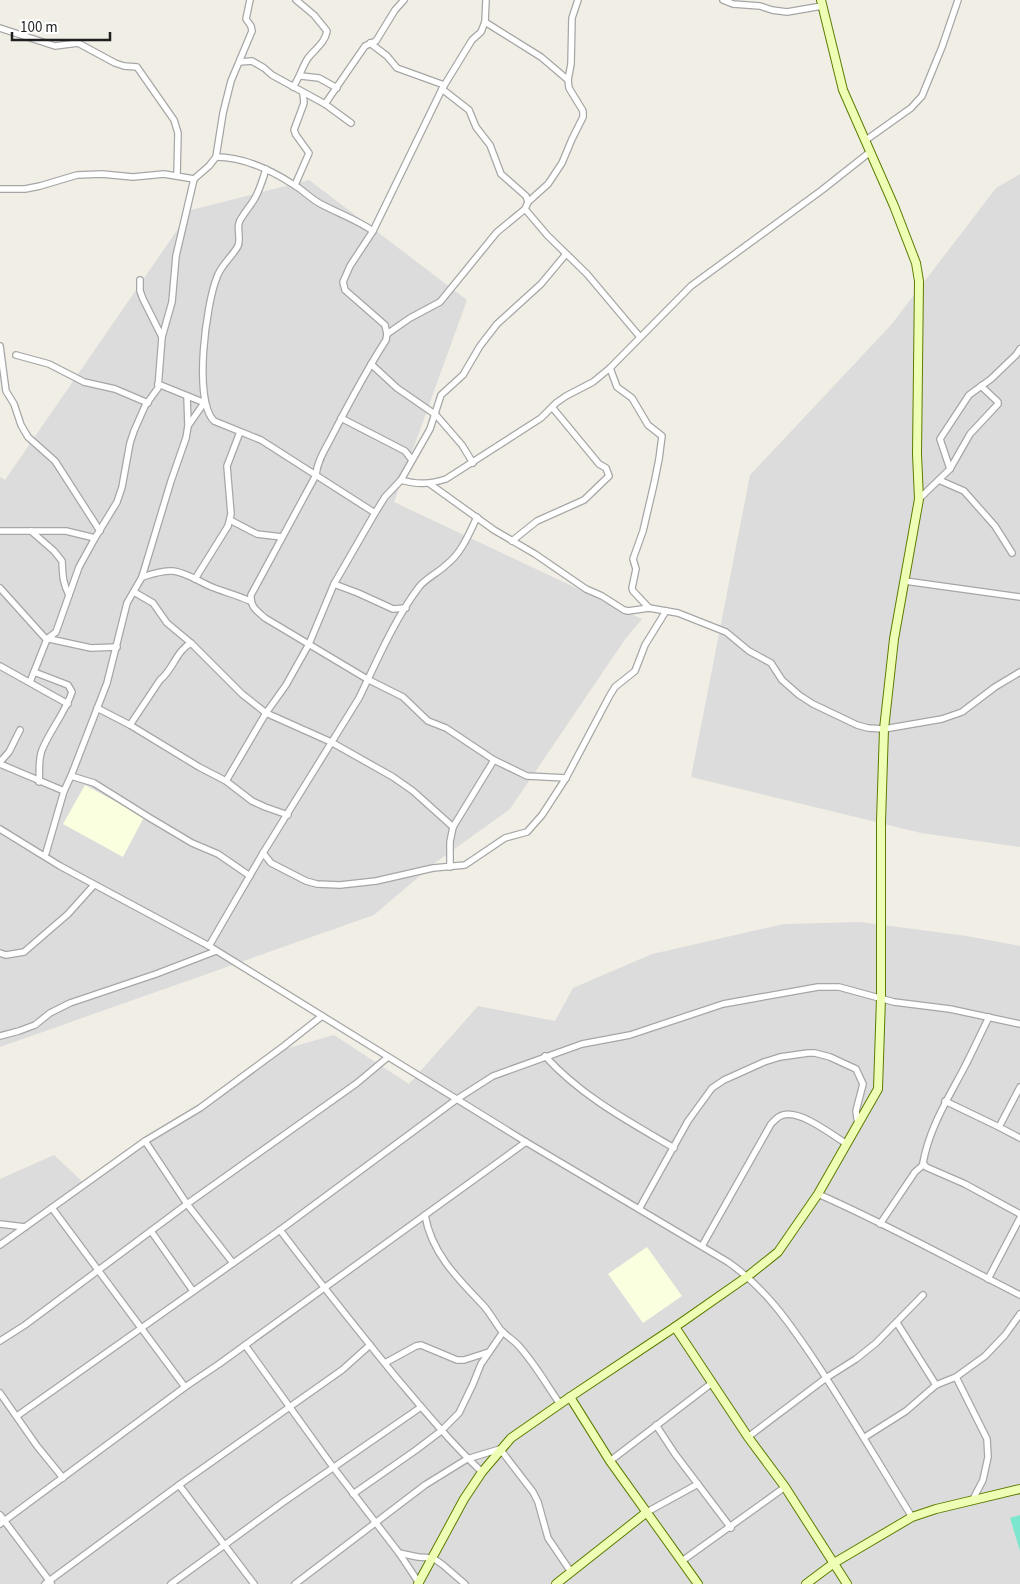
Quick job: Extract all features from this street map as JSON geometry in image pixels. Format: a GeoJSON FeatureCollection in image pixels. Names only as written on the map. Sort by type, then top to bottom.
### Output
{"type":"FeatureCollection","features":[{"type":"Feature","properties":{"kind":"street"},"geometry":{"type":"LineString","coordinates":[[30,682],[48,639],[56,632],[80,567],[117,502],[130,442],[148,402],[156,392],[162,337],[172,302],[176,256],[194,179],[216,157],[223,113],[231,81],[252,29],[246,19],[250,0]]}},
{"type":"Feature","properties":{"kind":"street"},"geometry":{"type":"LineString","coordinates":[[293,87],[305,63],[322,42],[327,31],[314,14],[296,0]]}},
{"type":"Feature","properties":{"kind":"street"},"geometry":{"type":"LineString","coordinates":[[325,104],[365,46],[376,41],[404,0]]}},
{"type":"Feature","properties":{"kind":"street"},"geometry":{"type":"LineString","coordinates":[[486,0],[485,22],[481,32],[472,40],[443,87],[373,231],[350,266],[344,282],[343,287],[385,326],[386,340],[341,418],[319,462],[316,475],[250,595],[250,601],[253,608],[265,618],[366,679],[403,697],[428,721],[446,728],[494,760],[527,776],[566,778]]}},
{"type":"Feature","properties":{"kind":"street"},"geometry":{"type":"LineString","coordinates":[[387,334],[410,318],[440,302],[497,232],[525,209],[528,202],[548,184],[562,163],[583,117],[583,111],[569,88],[568,80],[571,64],[572,18],[578,0]]}},
{"type":"Feature","properties":{"kind":"street"},"geometry":{"type":"LineString","coordinates":[[245,1346],[333,1467],[400,1553],[419,1583],[464,1499],[500,1449],[521,1430],[748,1276],[778,1252],[818,1194],[878,1089],[881,998],[880,873],[884,728],[894,639],[919,499],[917,454],[919,281],[913,255],[844,90],[822,3],[787,12],[760,6],[733,4],[723,0]]}},
{"type":"Feature","properties":{"kind":"street"},"geometry":{"type":"LineString","coordinates":[[866,140],[911,108],[922,96],[942,47],[958,0]]}},
{"type":"Feature","properties":{"kind":"street"},"geometry":{"type":"LineString","coordinates":[[485,22],[540,57],[568,80]]}},
{"type":"Feature","properties":{"kind":"street"},"geometry":{"type":"LineString","coordinates":[[0,28],[54,46],[78,43],[115,63],[137,67],[174,120],[178,133],[177,174]]}},
{"type":"Feature","properties":{"kind":"street"},"geometry":{"type":"LineString","coordinates":[[370,43],[387,56],[396,68],[443,87],[469,110],[476,127],[490,145],[500,174],[526,196],[528,202]]}},
{"type":"Feature","properties":{"kind":"street"},"geometry":{"type":"LineString","coordinates":[[240,62],[252,61],[272,75],[325,104],[351,123]]}},
{"type":"Feature","properties":{"kind":"street"},"geometry":{"type":"LineString","coordinates":[[300,76],[320,78],[337,88]]}},
{"type":"Feature","properties":{"kind":"street"},"geometry":{"type":"LineString","coordinates":[[295,185],[309,153],[294,130],[304,104],[303,93]]}},
{"type":"Feature","properties":{"kind":"street"},"geometry":{"type":"LineString","coordinates":[[401,480],[416,484],[430,484],[446,479],[541,418],[566,396],[593,382],[610,368],[691,286],[822,190],[870,152]]}},
{"type":"Feature","properties":{"kind":"street"},"geometry":{"type":"LineString","coordinates":[[216,157],[228,157],[266,169],[295,185],[318,202],[373,231]]}},
{"type":"Feature","properties":{"kind":"street"},"geometry":{"type":"LineString","coordinates":[[266,169],[255,198],[239,222],[239,244],[222,266],[216,278],[206,328],[203,375],[204,403],[214,422],[261,440],[300,467],[376,513]]}},
{"type":"Feature","properties":{"kind":"street"},"geometry":{"type":"LineString","coordinates":[[0,189],[25,189],[77,175],[102,174],[133,177],[145,174],[177,174],[194,179]]}},
{"type":"Feature","properties":{"kind":"street"},"geometry":{"type":"LineString","coordinates":[[525,209],[587,274],[640,337]]}},
{"type":"Feature","properties":{"kind":"street"},"geometry":{"type":"LineString","coordinates":[[226,781],[266,713],[286,685],[309,644],[334,584],[386,497],[401,480],[430,429],[442,395],[463,375],[480,346],[497,324],[541,284],[566,254]]}},
{"type":"Feature","properties":{"kind":"street"},"geometry":{"type":"LineString","coordinates":[[140,280],[140,291],[143,299],[162,337]]}},
{"type":"Feature","properties":{"kind":"street"},"geometry":{"type":"LineString","coordinates":[[0,346],[6,391],[14,404],[21,425],[28,436],[55,461],[100,532]]}},
{"type":"Feature","properties":{"kind":"street"},"geometry":{"type":"LineString","coordinates":[[950,468],[940,438],[969,395],[990,379],[1020,349]]}},
{"type":"Feature","properties":{"kind":"street"},"geometry":{"type":"LineString","coordinates":[[16,355],[49,364],[84,382],[115,388],[148,402]]}},
{"type":"Feature","properties":{"kind":"street"},"geometry":{"type":"LineString","coordinates":[[371,364],[397,388],[436,415],[462,445],[473,463]]}},
{"type":"Feature","properties":{"kind":"street"},"geometry":{"type":"LineString","coordinates":[[610,368],[617,387],[632,398],[648,425],[662,436],[654,484],[643,531],[633,559],[636,569],[632,588],[649,608]]}},
{"type":"Feature","properties":{"kind":"street"},"geometry":{"type":"LineString","coordinates":[[158,384],[204,403]]}},
{"type":"Feature","properties":{"kind":"street"},"geometry":{"type":"LineString","coordinates":[[919,499],[950,468],[970,434],[998,404],[981,386]]}},
{"type":"Feature","properties":{"kind":"street"},"geometry":{"type":"LineString","coordinates":[[187,396],[188,426]]}},
{"type":"Feature","properties":{"kind":"street"},"geometry":{"type":"LineString","coordinates":[[46,853],[64,791],[107,683],[127,603],[142,577],[188,426],[204,403]]}},
{"type":"Feature","properties":{"kind":"street"},"geometry":{"type":"LineString","coordinates":[[512,541],[537,521],[584,500],[609,476],[606,468],[599,464],[552,407]]}},
{"type":"Feature","properties":{"kind":"street"},"geometry":{"type":"LineString","coordinates":[[341,418],[405,451],[412,460]]}},
{"type":"Feature","properties":{"kind":"street"},"geometry":{"type":"LineString","coordinates":[[195,579],[220,542],[230,520],[227,466],[240,432]]}},
{"type":"Feature","properties":{"kind":"street"},"geometry":{"type":"LineString","coordinates":[[939,480],[964,491],[995,526],[1012,553]]}},
{"type":"Feature","properties":{"kind":"street"},"geometry":{"type":"LineString","coordinates":[[430,484],[512,541],[535,554],[586,589],[602,596],[624,610],[649,608],[666,610],[726,632],[749,651],[770,663],[782,680],[813,704],[858,725],[868,728],[884,728],[942,719],[962,712],[1020,672]]}},
{"type":"Feature","properties":{"kind":"street"},"geometry":{"type":"LineString","coordinates":[[209,946],[359,698],[366,679],[406,608],[420,586],[448,564],[463,544],[476,517]]}},
{"type":"Feature","properties":{"kind":"street"},"geometry":{"type":"LineString","coordinates":[[230,520],[257,534],[282,536]]}},
{"type":"Feature","properties":{"kind":"street"},"geometry":{"type":"LineString","coordinates":[[31,531],[54,551],[62,561],[63,585],[69,596]]}},
{"type":"Feature","properties":{"kind":"street"},"geometry":{"type":"LineString","coordinates":[[0,532],[66,531],[95,538]]}},
{"type":"Feature","properties":{"kind":"street"},"geometry":{"type":"LineString","coordinates":[[270,536],[274,552]]}},
{"type":"Feature","properties":{"kind":"street"},"geometry":{"type":"LineString","coordinates":[[142,577],[165,571],[183,573],[250,601]]}},
{"type":"Feature","properties":{"kind":"street"},"geometry":{"type":"LineString","coordinates":[[904,581],[1020,596]]}},
{"type":"Feature","properties":{"kind":"street"},"geometry":{"type":"LineString","coordinates":[[334,584],[393,609],[406,608]]}},
{"type":"Feature","properties":{"kind":"street"},"geometry":{"type":"LineString","coordinates":[[0,588],[40,634],[48,639],[91,648],[117,647]]}},
{"type":"Feature","properties":{"kind":"street"},"geometry":{"type":"LineString","coordinates":[[134,592],[152,603],[167,623],[242,694],[266,713],[331,742],[393,777],[413,791],[453,827]]}},
{"type":"Feature","properties":{"kind":"street"},"geometry":{"type":"LineString","coordinates":[[264,853],[271,863],[306,881],[317,884],[340,885],[376,881],[433,868],[465,865],[505,838],[527,832],[542,815],[566,778],[615,687],[635,671],[645,645],[666,610]]}},
{"type":"Feature","properties":{"kind":"street"},"geometry":{"type":"LineString","coordinates":[[130,725],[181,650],[190,643]]}},
{"type":"Feature","properties":{"kind":"street"},"geometry":{"type":"LineString","coordinates":[[0,666],[68,704]]}},
{"type":"Feature","properties":{"kind":"street"},"geometry":{"type":"LineString","coordinates":[[34,672],[68,685],[72,692],[68,704],[42,749],[39,782]]}},
{"type":"Feature","properties":{"kind":"street"},"geometry":{"type":"LineString","coordinates":[[97,708],[226,781],[252,801],[288,815]]}},
{"type":"Feature","properties":{"kind":"street"},"geometry":{"type":"LineString","coordinates":[[20,730],[9,752],[0,763],[39,782],[64,791]]}},
{"type":"Feature","properties":{"kind":"street"},"geometry":{"type":"LineString","coordinates":[[450,867],[450,842],[453,827],[494,760]]}},
{"type":"Feature","properties":{"kind":"street"},"geometry":{"type":"LineString","coordinates":[[71,776],[94,783],[158,823],[218,854],[250,876]]}},
{"type":"Feature","properties":{"kind":"street"},"geometry":{"type":"LineString","coordinates":[[0,828],[60,866],[209,946],[526,1142],[702,1246],[748,1276],[782,1312],[865,1437],[912,1517]]}},
{"type":"Feature","properties":{"kind":"street"},"geometry":{"type":"LineString","coordinates":[[0,953],[16,954],[24,952],[68,914],[94,885]]}},
{"type":"Feature","properties":{"kind":"street"},"geometry":{"type":"LineString","coordinates":[[0,1036],[19,1032],[35,1025],[50,1013],[70,1004],[216,951]]}},
{"type":"Feature","properties":{"kind":"street"},"geometry":{"type":"LineString","coordinates":[[17,1416],[280,1230],[457,1098],[492,1076],[582,1044],[630,1035],[723,1004],[818,987],[839,987],[894,1002],[950,1009],[1020,1024]]}},
{"type":"Feature","properties":{"kind":"street"},"geometry":{"type":"LineString","coordinates":[[0,1245],[145,1142],[200,1108],[322,1016]]}},
{"type":"Feature","properties":{"kind":"street"},"geometry":{"type":"LineString","coordinates":[[880,1224],[915,1172],[923,1165],[929,1138],[945,1101],[963,1070],[989,1017]]}},
{"type":"Feature","properties":{"kind":"street"},"geometry":{"type":"LineString","coordinates":[[639,1209],[688,1121],[712,1088],[764,1062],[780,1057],[816,1053],[858,1071],[863,1084],[856,1111],[858,1125]]}},
{"type":"Feature","properties":{"kind":"street"},"geometry":{"type":"LineString","coordinates":[[545,1056],[584,1093],[674,1148]]}},
{"type":"Feature","properties":{"kind":"street"},"geometry":{"type":"LineString","coordinates":[[0,1341],[25,1325],[152,1230],[349,1088],[388,1057]]}},
{"type":"Feature","properties":{"kind":"street"},"geometry":{"type":"LineString","coordinates":[[1000,1127],[1020,1087]]}},
{"type":"Feature","properties":{"kind":"street"},"geometry":{"type":"LineString","coordinates":[[945,1101],[1020,1138]]}},
{"type":"Feature","properties":{"kind":"street"},"geometry":{"type":"LineString","coordinates":[[702,1246],[771,1124],[778,1117],[786,1114],[798,1115],[847,1144]]}},
{"type":"Feature","properties":{"kind":"street"},"geometry":{"type":"LineString","coordinates":[[145,1142],[188,1204],[233,1262]]}},
{"type":"Feature","properties":{"kind":"street"},"geometry":{"type":"LineString","coordinates":[[2,1522],[185,1387],[245,1346],[526,1142]]}},
{"type":"Feature","properties":{"kind":"street"},"geometry":{"type":"LineString","coordinates":[[923,1165],[948,1178],[965,1184],[1020,1216],[988,1279]]}},
{"type":"Feature","properties":{"kind":"street"},"geometry":{"type":"LineString","coordinates":[[818,1194],[950,1257],[1020,1295]]}},
{"type":"Feature","properties":{"kind":"street"},"geometry":{"type":"LineString","coordinates":[[52,1208],[185,1387]]}},
{"type":"Feature","properties":{"kind":"street"},"geometry":{"type":"LineString","coordinates":[[425,1215],[427,1230],[438,1252],[469,1292],[484,1305],[503,1332],[531,1360],[560,1404]]}},
{"type":"Feature","properties":{"kind":"street"},"geometry":{"type":"LineString","coordinates":[[0,1224],[25,1227]]}},
{"type":"Feature","properties":{"kind":"street"},"geometry":{"type":"LineString","coordinates":[[152,1230],[193,1291]]}},
{"type":"Feature","properties":{"kind":"street"},"geometry":{"type":"LineString","coordinates":[[280,1230],[370,1345],[441,1431],[482,1472]]}},
{"type":"Feature","properties":{"kind":"street"},"geometry":{"type":"LineString","coordinates":[[748,1436],[876,1343],[923,1295]]}},
{"type":"Feature","properties":{"kind":"street"},"geometry":{"type":"LineString","coordinates":[[865,1437],[906,1411],[936,1385],[956,1377],[985,1356],[1006,1335],[1020,1314]]}},
{"type":"Feature","properties":{"kind":"street"},"geometry":{"type":"LineString","coordinates":[[897,1322],[936,1385]]}},
{"type":"Feature","properties":{"kind":"street"},"geometry":{"type":"LineString","coordinates":[[674,1327],[785,1487],[847,1584]]}},
{"type":"Feature","properties":{"kind":"street"},"geometry":{"type":"LineString","coordinates":[[354,1494],[441,1431],[458,1413],[473,1384],[478,1369],[503,1332]]}},
{"type":"Feature","properties":{"kind":"street"},"geometry":{"type":"LineString","coordinates":[[0,1515],[2,1522],[49,1583],[179,1485],[342,1370],[370,1345]]}},
{"type":"Feature","properties":{"kind":"street"},"geometry":{"type":"LineString","coordinates":[[385,1363],[421,1345],[457,1360],[464,1360],[489,1352]]}},
{"type":"Feature","properties":{"kind":"street"},"geometry":{"type":"LineString","coordinates":[[956,1377],[987,1439],[988,1457],[982,1480],[972,1502]]}},
{"type":"Feature","properties":{"kind":"street"},"geometry":{"type":"LineString","coordinates":[[610,1461],[712,1383]]}},
{"type":"Feature","properties":{"kind":"street"},"geometry":{"type":"LineString","coordinates":[[0,1393],[37,1446],[63,1478]]}},
{"type":"Feature","properties":{"kind":"street"},"geometry":{"type":"LineString","coordinates":[[570,1397],[610,1461],[682,1561],[694,1582]]}},
{"type":"Feature","properties":{"kind":"street"},"geometry":{"type":"LineString","coordinates":[[171,1584],[333,1467],[421,1407]]}},
{"type":"Feature","properties":{"kind":"street"},"geometry":{"type":"LineString","coordinates":[[656,1425],[731,1528]]}},
{"type":"Feature","properties":{"kind":"street"},"geometry":{"type":"LineString","coordinates":[[295,1584],[425,1485],[467,1459],[500,1449]]}},
{"type":"Feature","properties":{"kind":"street"},"geometry":{"type":"LineString","coordinates":[[500,1449],[533,1492],[538,1502],[548,1538],[571,1572]]}},
{"type":"Feature","properties":{"kind":"street"},"geometry":{"type":"LineString","coordinates":[[556,1584],[647,1512],[698,1484]]}},
{"type":"Feature","properties":{"kind":"street"},"geometry":{"type":"LineString","coordinates":[[179,1485],[254,1584]]}},
{"type":"Feature","properties":{"kind":"street"},"geometry":{"type":"LineString","coordinates":[[682,1561],[731,1528],[785,1487]]}},
{"type":"Feature","properties":{"kind":"street"},"geometry":{"type":"LineString","coordinates":[[806,1584],[834,1562],[912,1517],[936,1509],[972,1502],[1020,1488]]}},
{"type":"Feature","properties":{"kind":"street"},"geometry":{"type":"LineString","coordinates":[[400,1553],[433,1558],[465,1584]]}},
{"type":"Feature","properties":{"kind":"shaded area"},"geometry":{"type":"Polygon","coordinates":[[[1020,174],[1020,847],[921,833],[691,777],[750,475],[891,325],[996,188],[1020,174]]]}},
{"type":"Feature","properties":{"kind":"shaded area"},"geometry":{"type":"Polygon","coordinates":[[[309,180],[467,300],[394,502],[642,619],[626,638],[510,809],[435,863],[374,915],[0,1047],[0,477],[5,480],[191,210],[309,180]]]}},
{"type":"Feature","properties":{"kind":"shaded area"},"geometry":{"type":"Polygon","coordinates":[[[85,785],[144,817],[123,857],[63,824],[85,785]]]}},
{"type":"Feature","properties":{"kind":"shaded area"},"geometry":{"type":"Polygon","coordinates":[[[860,922],[967,936],[1020,946],[1020,1584],[0,1584],[0,1179],[54,1155],[85,1184],[274,1052],[334,1035],[409,1084],[478,1006],[555,1021],[573,988],[652,954],[784,924],[860,922]]]}},
{"type":"Feature","properties":{"kind":"shaded area"},"geometry":{"type":"Polygon","coordinates":[[[647,1247],[682,1296],[643,1323],[608,1274],[647,1247]]]}},
{"type":"Feature","properties":{"kind":"green space"},"geometry":{"type":"Polygon","coordinates":[[[1020,1515],[1020,1551],[1010,1518],[1020,1515]]]}}]}
